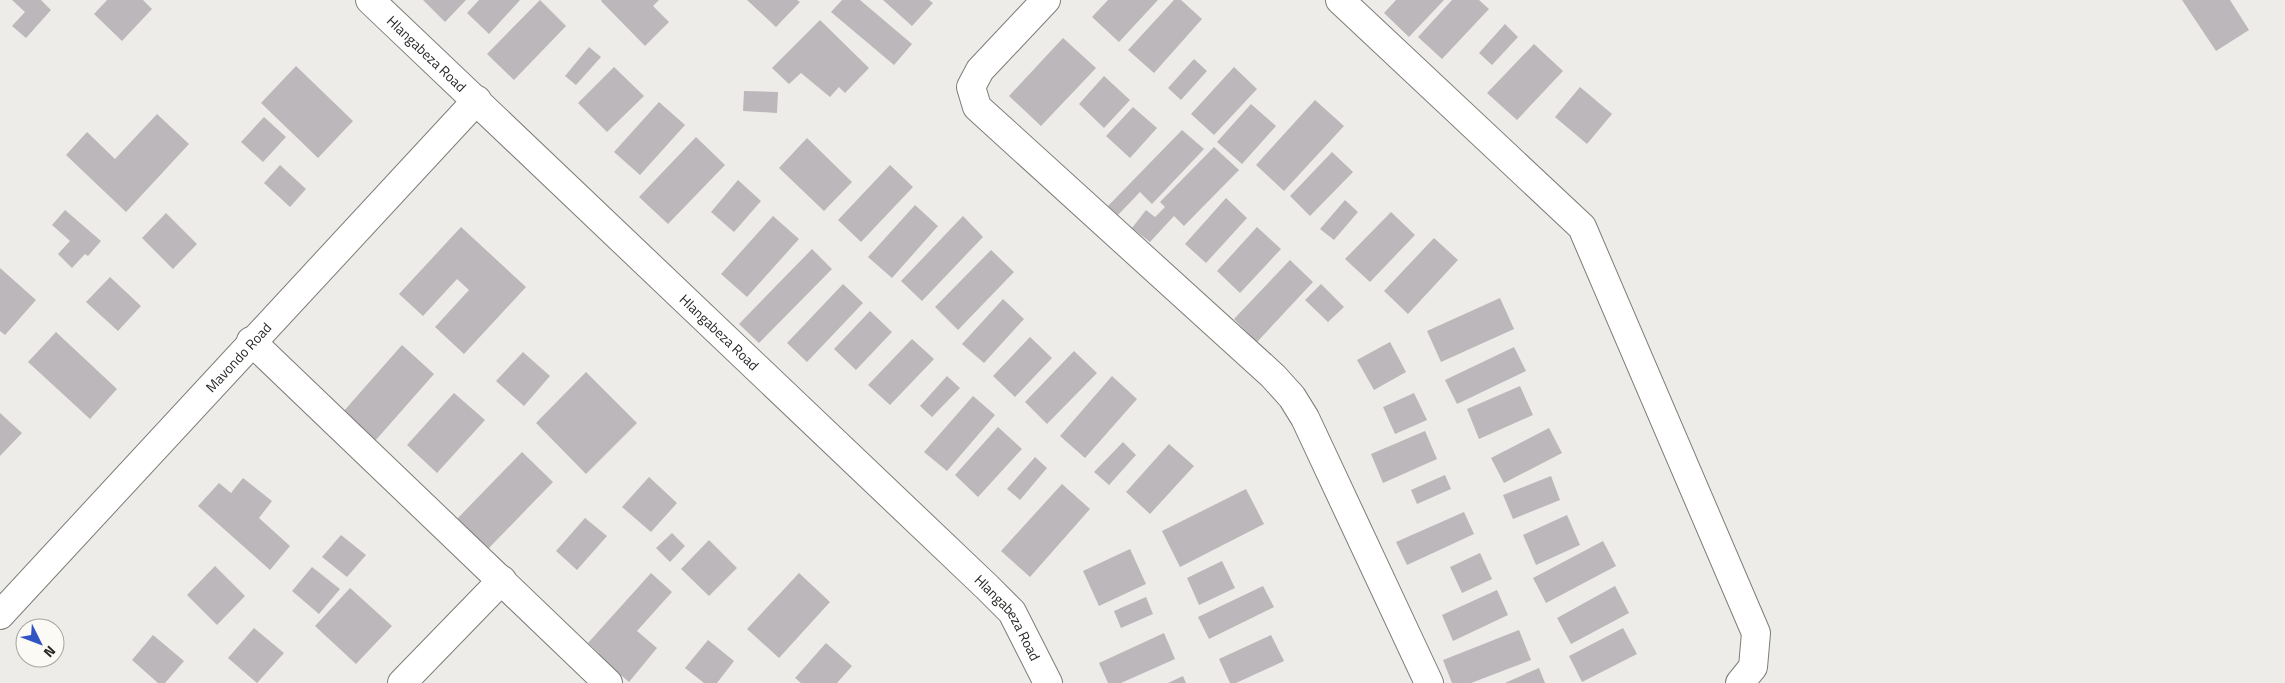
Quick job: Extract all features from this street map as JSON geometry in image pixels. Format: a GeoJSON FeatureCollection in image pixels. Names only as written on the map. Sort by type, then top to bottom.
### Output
{"type":"FeatureCollection","features":[{"type":"Feature","properties":{"kind":"street","name":"Hlangabeza Road"},"geometry":{"type":"LineString","coordinates":[[370,0],[1000,599],[1012,612],[1048,683]]}},
{"type":"Feature","properties":{"kind":"street"},"geometry":{"type":"LineString","coordinates":[[1046,0],[980,70],[971,87],[977,107],[1273,376],[1292,397],[1305,418],[1429,683]]}},
{"type":"Feature","properties":{"kind":"street"},"geometry":{"type":"LineString","coordinates":[[1340,0],[1582,227],[1756,633],[1753,667],[1740,683]]}},
{"type":"Feature","properties":{"kind":"street","name":"Mavondo Road"},"geometry":{"type":"LineString","coordinates":[[0,615],[251,341],[477,100]]}},
{"type":"Feature","properties":{"kind":"street"},"geometry":{"type":"LineString","coordinates":[[251,341],[608,683]]}},
{"type":"Feature","properties":{"kind":"street"},"geometry":{"type":"LineString","coordinates":[[402,683],[502,580]]}},
{"type":"Feature","properties":{"kind":"building"},"geometry":{"type":"Polygon","coordinates":[[[12,0],[41,0],[51,10],[26,38],[12,26],[25,12],[12,0]]]}},
{"type":"Feature","properties":{"kind":"building"},"geometry":{"type":"Polygon","coordinates":[[[107,0],[143,0],[152,9],[122,41],[94,14],[107,0]]]}},
{"type":"Feature","properties":{"kind":"building"},"geometry":{"type":"Polygon","coordinates":[[[423,0],[466,0],[445,22],[423,0]]]}},
{"type":"Feature","properties":{"kind":"building"},"geometry":{"type":"Polygon","coordinates":[[[479,0],[520,0],[489,34],[467,13],[479,0]]]}},
{"type":"Feature","properties":{"kind":"building"},"geometry":{"type":"Polygon","coordinates":[[[540,0],[566,26],[514,80],[487,54],[540,0]]]}},
{"type":"Feature","properties":{"kind":"building"},"geometry":{"type":"Polygon","coordinates":[[[602,0],[659,0],[653,6],[669,22],[645,46],[602,0]]]}},
{"type":"Feature","properties":{"kind":"building"},"geometry":{"type":"Polygon","coordinates":[[[747,0],[797,0],[800,2],[776,27],[747,0]]]}},
{"type":"Feature","properties":{"kind":"building"},"geometry":{"type":"Polygon","coordinates":[[[842,0],[860,0],[912,44],[894,65],[831,12],[842,0]]]}},
{"type":"Feature","properties":{"kind":"building"},"geometry":{"type":"Polygon","coordinates":[[[883,0],[929,0],[933,3],[912,26],[883,0]]]}},
{"type":"Feature","properties":{"kind":"building"},"geometry":{"type":"Polygon","coordinates":[[[1108,0],[1158,0],[1119,42],[1092,17],[1108,0]]]}},
{"type":"Feature","properties":{"kind":"building"},"geometry":{"type":"Polygon","coordinates":[[[1174,0],[1181,0],[1202,19],[1154,73],[1128,50],[1174,0]]]}},
{"type":"Feature","properties":{"kind":"building"},"geometry":{"type":"Polygon","coordinates":[[[1396,0],[1444,0],[1409,37],[1384,13],[1396,0]]]}},
{"type":"Feature","properties":{"kind":"building"},"geometry":{"type":"Polygon","coordinates":[[[1452,0],[1479,0],[1489,9],[1442,59],[1418,37],[1452,0]]]}},
{"type":"Feature","properties":{"kind":"building"},"geometry":{"type":"Polygon","coordinates":[[[2182,0],[2230,0],[2249,30],[2216,51],[2182,0]]]}},
{"type":"Feature","properties":{"kind":"building"},"geometry":{"type":"Polygon","coordinates":[[[820,20],[869,68],[845,93],[839,87],[830,97],[801,73],[789,84],[772,68],[820,20]]]}},
{"type":"Feature","properties":{"kind":"building"},"geometry":{"type":"Polygon","coordinates":[[[1505,24],[1518,37],[1492,65],[1479,53],[1505,24]]]}},
{"type":"Feature","properties":{"kind":"building"},"geometry":{"type":"Polygon","coordinates":[[[1063,38],[1096,68],[1041,126],[1009,96],[1063,38]]]}},
{"type":"Feature","properties":{"kind":"building"},"geometry":{"type":"Polygon","coordinates":[[[1534,44],[1563,71],[1517,120],[1487,93],[1534,44]]]}},
{"type":"Feature","properties":{"kind":"building"},"geometry":{"type":"Polygon","coordinates":[[[589,47],[601,57],[576,85],[565,76],[589,47]]]}},
{"type":"Feature","properties":{"kind":"building"},"geometry":{"type":"Polygon","coordinates":[[[1194,59],[1207,71],[1181,100],[1168,88],[1194,59]]]}},
{"type":"Feature","properties":{"kind":"building"},"geometry":{"type":"Polygon","coordinates":[[[296,66],[353,121],[318,158],[261,103],[296,66]]]}},
{"type":"Feature","properties":{"kind":"building"},"geometry":{"type":"Polygon","coordinates":[[[614,67],[644,96],[607,132],[578,103],[614,67]]]}},
{"type":"Feature","properties":{"kind":"building"},"geometry":{"type":"Polygon","coordinates":[[[1234,67],[1257,89],[1214,135],[1191,114],[1234,67]]]}},
{"type":"Feature","properties":{"kind":"building"},"geometry":{"type":"Polygon","coordinates":[[[1104,76],[1130,100],[1104,128],[1079,104],[1104,76]]]}},
{"type":"Feature","properties":{"kind":"building"},"geometry":{"type":"Polygon","coordinates":[[[1580,87],[1612,114],[1587,144],[1555,117],[1580,87]]]}},
{"type":"Feature","properties":{"kind":"building"},"geometry":{"type":"Polygon","coordinates":[[[744,91],[778,92],[777,113],[743,111],[744,91]]]}},
{"type":"Feature","properties":{"kind":"building"},"geometry":{"type":"Polygon","coordinates":[[[1315,100],[1344,126],[1284,191],[1256,165],[1315,100]]]}},
{"type":"Feature","properties":{"kind":"building"},"geometry":{"type":"Polygon","coordinates":[[[659,102],[685,125],[640,175],[614,152],[659,102]]]}},
{"type":"Feature","properties":{"kind":"building"},"geometry":{"type":"Polygon","coordinates":[[[1251,104],[1276,126],[1242,164],[1217,142],[1251,104]]]}},
{"type":"Feature","properties":{"kind":"building"},"geometry":{"type":"Polygon","coordinates":[[[1133,107],[1157,128],[1130,158],[1106,136],[1133,107]]]}},
{"type":"Feature","properties":{"kind":"building"},"geometry":{"type":"Polygon","coordinates":[[[157,114],[189,144],[126,212],[66,155],[87,132],[115,159],[157,114]]]}},
{"type":"Feature","properties":{"kind":"building"},"geometry":{"type":"Polygon","coordinates":[[[264,117],[286,137],[263,162],[241,142],[264,117]]]}},
{"type":"Feature","properties":{"kind":"building"},"geometry":{"type":"Polygon","coordinates":[[[1182,130],[1204,149],[1152,204],[1140,192],[1118,215],[1108,206],[1182,130]]]}},
{"type":"Feature","properties":{"kind":"building"},"geometry":{"type":"Polygon","coordinates":[[[696,137],[725,165],[668,224],[639,197],[696,137]]]}},
{"type":"Feature","properties":{"kind":"building"},"geometry":{"type":"Polygon","coordinates":[[[807,138],[852,182],[824,211],[779,168],[807,138]]]}},
{"type":"Feature","properties":{"kind":"building"},"geometry":{"type":"Polygon","coordinates":[[[1214,147],[1239,170],[1184,226],[1174,216],[1150,242],[1132,228],[1146,210],[1155,217],[1165,207],[1160,202],[1214,147]]]}},
{"type":"Feature","properties":{"kind":"building"},"geometry":{"type":"Polygon","coordinates":[[[1332,152],[1353,172],[1310,216],[1290,196],[1332,152]]]}},
{"type":"Feature","properties":{"kind":"building"},"geometry":{"type":"Polygon","coordinates":[[[280,165],[306,189],[290,207],[264,183],[280,165]]]}},
{"type":"Feature","properties":{"kind":"building"},"geometry":{"type":"Polygon","coordinates":[[[890,165],[913,187],[861,242],[838,220],[890,165]]]}},
{"type":"Feature","properties":{"kind":"building"},"geometry":{"type":"Polygon","coordinates":[[[738,180],[761,201],[734,232],[711,212],[738,180]]]}},
{"type":"Feature","properties":{"kind":"building"},"geometry":{"type":"Polygon","coordinates":[[[1226,198],[1247,218],[1206,263],[1185,244],[1226,198]]]}},
{"type":"Feature","properties":{"kind":"building"},"geometry":{"type":"Polygon","coordinates":[[[1345,200],[1358,212],[1334,240],[1320,229],[1345,200]]]}},
{"type":"Feature","properties":{"kind":"building"},"geometry":{"type":"Polygon","coordinates":[[[915,205],[938,226],[892,278],[868,257],[915,205]]]}},
{"type":"Feature","properties":{"kind":"building"},"geometry":{"type":"Polygon","coordinates":[[[65,210],[101,241],[88,256],[85,254],[72,268],[58,254],[70,241],[52,225],[65,210]]]}},
{"type":"Feature","properties":{"kind":"building"},"geometry":{"type":"Polygon","coordinates":[[[1391,212],[1415,235],[1370,282],[1345,259],[1391,212]]]}},
{"type":"Feature","properties":{"kind":"building"},"geometry":{"type":"Polygon","coordinates":[[[166,213],[197,244],[173,269],[142,238],[166,213]]]}},
{"type":"Feature","properties":{"kind":"building"},"geometry":{"type":"Polygon","coordinates":[[[773,216],[799,239],[747,297],[721,274],[773,216]]]}},
{"type":"Feature","properties":{"kind":"building"},"geometry":{"type":"Polygon","coordinates":[[[963,216],[983,237],[922,301],[901,281],[963,216]]]}},
{"type":"Feature","properties":{"kind":"building"},"geometry":{"type":"Polygon","coordinates":[[[461,227],[526,287],[464,354],[435,327],[469,290],[457,279],[423,316],[399,294],[461,227]]]}},
{"type":"Feature","properties":{"kind":"building"},"geometry":{"type":"Polygon","coordinates":[[[1257,227],[1281,249],[1240,293],[1217,271],[1257,227]]]}},
{"type":"Feature","properties":{"kind":"building"},"geometry":{"type":"Polygon","coordinates":[[[1434,238],[1458,260],[1408,314],[1384,291],[1434,238]]]}},
{"type":"Feature","properties":{"kind":"building"},"geometry":{"type":"Polygon","coordinates":[[[812,249],[832,269],[759,343],[739,324],[812,249]]]}},
{"type":"Feature","properties":{"kind":"building"},"geometry":{"type":"Polygon","coordinates":[[[991,250],[1014,272],[958,330],[935,307],[991,250]]]}},
{"type":"Feature","properties":{"kind":"building"},"geometry":{"type":"Polygon","coordinates":[[[1290,260],[1313,282],[1257,342],[1234,319],[1290,260]]]}},
{"type":"Feature","properties":{"kind":"building"},"geometry":{"type":"Polygon","coordinates":[[[0,268],[36,300],[5,335],[0,331],[0,268]]]}},
{"type":"Feature","properties":{"kind":"building"},"geometry":{"type":"Polygon","coordinates":[[[110,277],[141,306],[118,331],[86,302],[110,277]]]}},
{"type":"Feature","properties":{"kind":"building"},"geometry":{"type":"Polygon","coordinates":[[[843,284],[863,303],[807,362],[787,343],[843,284]]]}},
{"type":"Feature","properties":{"kind":"building"},"geometry":{"type":"Polygon","coordinates":[[[1321,284],[1344,307],[1328,322],[1305,300],[1321,284]]]}},
{"type":"Feature","properties":{"kind":"building"},"geometry":{"type":"Polygon","coordinates":[[[1500,298],[1514,329],[1441,362],[1427,331],[1500,298]]]}},
{"type":"Feature","properties":{"kind":"building"},"geometry":{"type":"Polygon","coordinates":[[[1003,299],[1024,319],[984,363],[962,344],[1003,299]]]}},
{"type":"Feature","properties":{"kind":"building"},"geometry":{"type":"Polygon","coordinates":[[[870,311],[892,332],[856,370],[834,349],[870,311]]]}},
{"type":"Feature","properties":{"kind":"building"},"geometry":{"type":"Polygon","coordinates":[[[56,332],[117,389],[90,419],[28,362],[56,332]]]}},
{"type":"Feature","properties":{"kind":"building"},"geometry":{"type":"Polygon","coordinates":[[[1030,337],[1052,358],[1015,397],[993,376],[1030,337]]]}},
{"type":"Feature","properties":{"kind":"building"},"geometry":{"type":"Polygon","coordinates":[[[912,339],[934,359],[890,405],[868,385],[912,339]]]}},
{"type":"Feature","properties":{"kind":"building"},"geometry":{"type":"Polygon","coordinates":[[[1390,342],[1406,372],[1374,390],[1357,360],[1390,342]]]}},
{"type":"Feature","properties":{"kind":"building"},"geometry":{"type":"Polygon","coordinates":[[[402,345],[434,374],[375,441],[343,412],[402,345]]]}},
{"type":"Feature","properties":{"kind":"building"},"geometry":{"type":"Polygon","coordinates":[[[1514,347],[1526,371],[1457,404],[1445,380],[1514,347]]]}},
{"type":"Feature","properties":{"kind":"building"},"geometry":{"type":"Polygon","coordinates":[[[1074,351],[1097,373],[1047,424],[1025,402],[1074,351]]]}},
{"type":"Feature","properties":{"kind":"building"},"geometry":{"type":"Polygon","coordinates":[[[523,352],[550,376],[524,406],[496,381],[523,352]]]}},
{"type":"Feature","properties":{"kind":"building"},"geometry":{"type":"Polygon","coordinates":[[[586,372],[637,423],[586,474],[536,423],[586,372]]]}},
{"type":"Feature","properties":{"kind":"building"},"geometry":{"type":"Polygon","coordinates":[[[947,376],[960,388],[932,417],[920,406],[947,376]]]}},
{"type":"Feature","properties":{"kind":"building"},"geometry":{"type":"Polygon","coordinates":[[[1112,376],[1137,399],[1085,458],[1060,436],[1112,376]]]}},
{"type":"Feature","properties":{"kind":"building"},"geometry":{"type":"Polygon","coordinates":[[[1520,386],[1533,415],[1479,439],[1467,409],[1520,386]]]}},
{"type":"Feature","properties":{"kind":"building"},"geometry":{"type":"Polygon","coordinates":[[[454,393],[485,420],[437,473],[407,445],[454,393]]]}},
{"type":"Feature","properties":{"kind":"building"},"geometry":{"type":"Polygon","coordinates":[[[1414,393],[1427,420],[1395,434],[1383,407],[1414,393]]]}},
{"type":"Feature","properties":{"kind":"building"},"geometry":{"type":"Polygon","coordinates":[[[973,396],[995,415],[947,471],[924,452],[973,396]]]}},
{"type":"Feature","properties":{"kind":"building"},"geometry":{"type":"Polygon","coordinates":[[[0,413],[22,433],[0,456],[0,413]]]}},
{"type":"Feature","properties":{"kind":"building"},"geometry":{"type":"Polygon","coordinates":[[[998,427],[1022,449],[978,497],[955,475],[998,427]]]}},
{"type":"Feature","properties":{"kind":"building"},"geometry":{"type":"Polygon","coordinates":[[[1549,428],[1562,453],[1504,483],[1491,458],[1549,428]]]}},
{"type":"Feature","properties":{"kind":"building"},"geometry":{"type":"Polygon","coordinates":[[[1425,431],[1437,459],[1383,483],[1371,454],[1425,431]]]}},
{"type":"Feature","properties":{"kind":"building"},"geometry":{"type":"Polygon","coordinates":[[[1123,442],[1136,455],[1109,485],[1094,472],[1123,442]]]}},
{"type":"Feature","properties":{"kind":"building"},"geometry":{"type":"Polygon","coordinates":[[[1169,444],[1194,466],[1150,514],[1126,492],[1169,444]]]}},
{"type":"Feature","properties":{"kind":"building"},"geometry":{"type":"Polygon","coordinates":[[[522,452],[553,482],[488,549],[457,519],[522,452]]]}},
{"type":"Feature","properties":{"kind":"building"},"geometry":{"type":"Polygon","coordinates":[[[1035,457],[1047,468],[1020,500],[1007,489],[1035,457]]]}},
{"type":"Feature","properties":{"kind":"building"},"geometry":{"type":"Polygon","coordinates":[[[1445,475],[1451,489],[1417,504],[1411,490],[1445,475]]]}},
{"type":"Feature","properties":{"kind":"building"},"geometry":{"type":"Polygon","coordinates":[[[1551,476],[1560,500],[1513,519],[1503,495],[1551,476]]]}},
{"type":"Feature","properties":{"kind":"building"},"geometry":{"type":"Polygon","coordinates":[[[649,477],[677,503],[651,532],[622,507],[649,477]]]}},
{"type":"Feature","properties":{"kind":"building"},"geometry":{"type":"Polygon","coordinates":[[[243,478],[272,501],[259,518],[290,546],[270,570],[198,506],[219,483],[231,493],[243,478]]]}},
{"type":"Feature","properties":{"kind":"building"},"geometry":{"type":"Polygon","coordinates":[[[1062,484],[1090,509],[1030,577],[1001,551],[1062,484]]]}},
{"type":"Feature","properties":{"kind":"building"},"geometry":{"type":"Polygon","coordinates":[[[1246,489],[1264,524],[1180,567],[1162,531],[1246,489]]]}},
{"type":"Feature","properties":{"kind":"building"},"geometry":{"type":"Polygon","coordinates":[[[1464,512],[1474,534],[1407,565],[1396,542],[1464,512]]]}},
{"type":"Feature","properties":{"kind":"building"},"geometry":{"type":"Polygon","coordinates":[[[1567,515],[1580,545],[1536,565],[1523,535],[1567,515]]]}},
{"type":"Feature","properties":{"kind":"building"},"geometry":{"type":"Polygon","coordinates":[[[585,518],[607,536],[577,570],[556,551],[585,518]]]}},
{"type":"Feature","properties":{"kind":"building"},"geometry":{"type":"Polygon","coordinates":[[[672,533],[685,546],[670,562],[656,548],[672,533]]]}},
{"type":"Feature","properties":{"kind":"building"},"geometry":{"type":"Polygon","coordinates":[[[341,535],[366,555],[347,577],[322,557],[341,535]]]}},
{"type":"Feature","properties":{"kind":"building"},"geometry":{"type":"Polygon","coordinates":[[[709,540],[737,568],[709,596],[681,569],[709,540]]]}},
{"type":"Feature","properties":{"kind":"building"},"geometry":{"type":"Polygon","coordinates":[[[1603,541],[1616,566],[1546,603],[1533,578],[1603,541]]]}},
{"type":"Feature","properties":{"kind":"building"},"geometry":{"type":"Polygon","coordinates":[[[1130,549],[1146,584],[1099,606],[1083,571],[1130,549]]]}},
{"type":"Feature","properties":{"kind":"building"},"geometry":{"type":"Polygon","coordinates":[[[1480,553],[1492,579],[1462,593],[1450,567],[1480,553]]]}},
{"type":"Feature","properties":{"kind":"building"},"geometry":{"type":"Polygon","coordinates":[[[1222,561],[1235,588],[1199,605],[1187,578],[1222,561]]]}},
{"type":"Feature","properties":{"kind":"building"},"geometry":{"type":"Polygon","coordinates":[[[215,566],[245,596],[217,625],[187,595],[215,566]]]}},
{"type":"Feature","properties":{"kind":"building"},"geometry":{"type":"Polygon","coordinates":[[[312,567],[340,589],[319,614],[292,591],[312,567]]]}},
{"type":"Feature","properties":{"kind":"building"},"geometry":{"type":"Polygon","coordinates":[[[651,573],[672,592],[637,631],[657,648],[629,682],[597,655],[599,653],[588,643],[651,573]]]}},
{"type":"Feature","properties":{"kind":"building"},"geometry":{"type":"Polygon","coordinates":[[[799,573],[830,602],[779,658],[747,629],[799,573]]]}},
{"type":"Feature","properties":{"kind":"building"},"geometry":{"type":"Polygon","coordinates":[[[1263,586],[1274,607],[1209,639],[1198,617],[1263,586]]]}},
{"type":"Feature","properties":{"kind":"building"},"geometry":{"type":"Polygon","coordinates":[[[1615,586],[1629,613],[1571,644],[1557,618],[1615,586]]]}},
{"type":"Feature","properties":{"kind":"building"},"geometry":{"type":"Polygon","coordinates":[[[350,588],[392,626],[356,664],[315,626],[350,588]]]}},
{"type":"Feature","properties":{"kind":"building"},"geometry":{"type":"Polygon","coordinates":[[[1497,590],[1508,615],[1453,641],[1442,615],[1497,590]]]}},
{"type":"Feature","properties":{"kind":"building"},"geometry":{"type":"Polygon","coordinates":[[[1146,597],[1153,614],[1121,628],[1114,611],[1146,597]]]}},
{"type":"Feature","properties":{"kind":"building"},"geometry":{"type":"Polygon","coordinates":[[[254,628],[284,653],[257,683],[228,658],[254,628]]]}},
{"type":"Feature","properties":{"kind":"building"},"geometry":{"type":"Polygon","coordinates":[[[1623,628],[1637,654],[1582,682],[1569,656],[1623,628]]]}},
{"type":"Feature","properties":{"kind":"building"},"geometry":{"type":"Polygon","coordinates":[[[1519,630],[1531,660],[1471,683],[1452,683],[1443,660],[1519,630]]]}},
{"type":"Feature","properties":{"kind":"building"},"geometry":{"type":"Polygon","coordinates":[[[1164,633],[1175,659],[1121,683],[1108,683],[1099,663],[1164,633]]]}},
{"type":"Feature","properties":{"kind":"building"},"geometry":{"type":"Polygon","coordinates":[[[153,635],[184,661],[165,683],[158,683],[132,660],[153,635]]]}},
{"type":"Feature","properties":{"kind":"building"},"geometry":{"type":"Polygon","coordinates":[[[1271,635],[1284,661],[1236,683],[1230,683],[1219,659],[1271,635]]]}},
{"type":"Feature","properties":{"kind":"building"},"geometry":{"type":"Polygon","coordinates":[[[708,640],[734,661],[717,683],[704,683],[685,668],[708,640]]]}},
{"type":"Feature","properties":{"kind":"building"},"geometry":{"type":"Polygon","coordinates":[[[826,643],[852,666],[837,683],[801,683],[795,678],[826,643]]]}},
{"type":"Feature","properties":{"kind":"building"},"geometry":{"type":"Polygon","coordinates":[[[1539,668],[1545,683],[1505,683],[1539,668]]]}},
{"type":"Feature","properties":{"kind":"building"},"geometry":{"type":"Polygon","coordinates":[[[1183,676],[1186,683],[1168,683],[1183,676]]]}}]}
